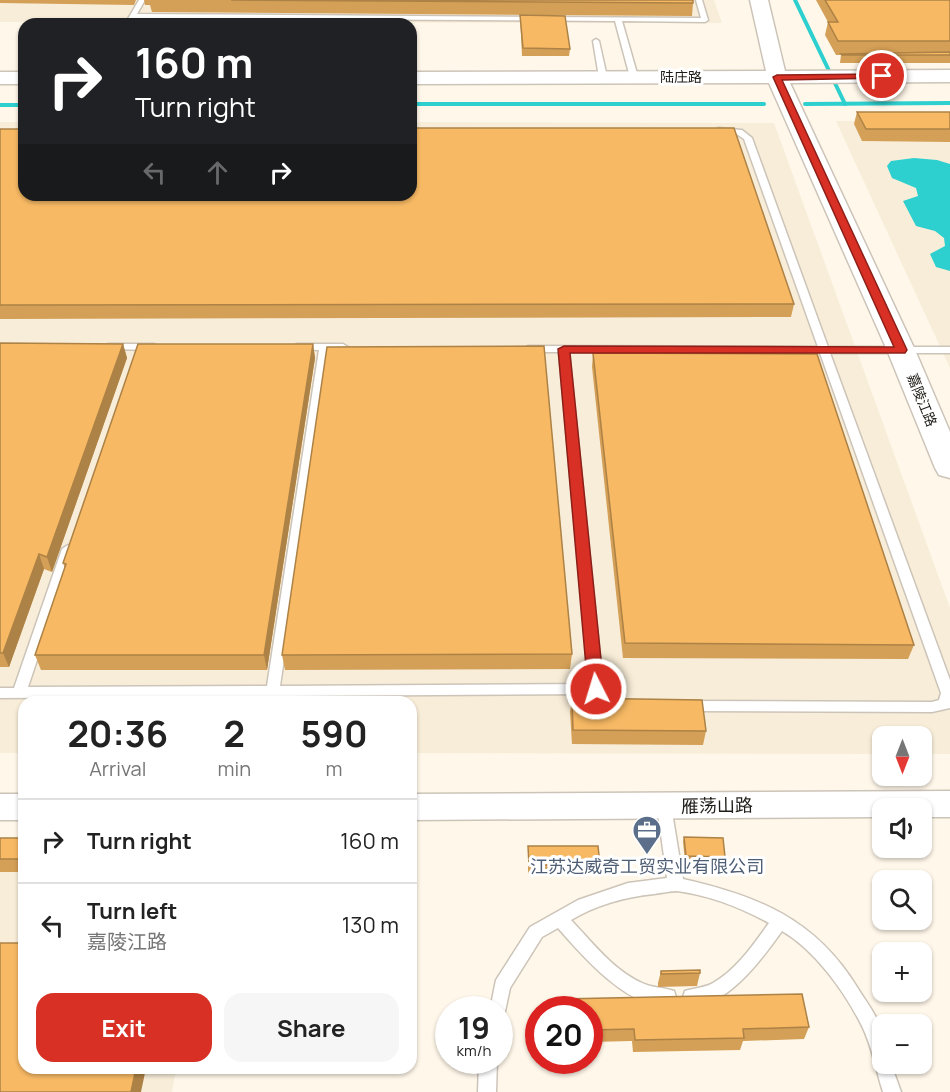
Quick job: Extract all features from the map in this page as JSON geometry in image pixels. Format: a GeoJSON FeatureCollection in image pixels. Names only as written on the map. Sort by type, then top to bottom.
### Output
{"type":"FeatureCollection","features":[{"type":"Feature","properties":{"kind":"street","name":"嘉陵江路"},"geometry":{"type":"LineString","coordinates":[[759,0],[777,77],[901,350],[950,468]]}},
{"type":"Feature","properties":{"kind":"street","name":"陆庄路"},"geometry":{"type":"LineString","coordinates":[[417,78],[950,76]]}},
{"type":"Feature","properties":{"kind":"street"},"geometry":{"type":"LineString","coordinates":[[0,78],[18,78]]}},
{"type":"Feature","properties":{"kind":"street","name":"雁荡山路"},"geometry":{"type":"LineString","coordinates":[[417,807],[950,804]]}},
{"type":"Feature","properties":{"kind":"street"},"geometry":{"type":"LineString","coordinates":[[0,807],[18,807]]}},
{"type":"Feature","properties":{"kind":"lane"},"geometry":{"type":"LineString","coordinates":[[142,0],[133,16],[234,18]]}},
{"type":"Feature","properties":{"kind":"lane"},"geometry":{"type":"LineString","coordinates":[[417,21],[705,20],[699,0]]}},
{"type":"Feature","properties":{"kind":"lane"},"geometry":{"type":"LineString","coordinates":[[618,20],[634,77]]}},
{"type":"Feature","properties":{"kind":"lane"},"geometry":{"type":"LineString","coordinates":[[596,41],[603,77]]}},
{"type":"Feature","properties":{"kind":"lane"},"geometry":{"type":"LineString","coordinates":[[675,706],[932,707],[945,705],[948,693],[748,138],[745,134],[737,132],[704,130]]}},
{"type":"Feature","properties":{"kind":"lane"},"geometry":{"type":"LineString","coordinates":[[92,347],[136,353],[161,347]]}},
{"type":"Feature","properties":{"kind":"lane"},"geometry":{"type":"LineString","coordinates":[[289,347],[360,348]]}},
{"type":"Feature","properties":{"kind":"lane"},"geometry":{"type":"LineString","coordinates":[[273,691],[324,347]]}},
{"type":"Feature","properties":{"kind":"lane"},"geometry":{"type":"LineString","coordinates":[[516,349],[950,350]]}},
{"type":"Feature","properties":{"kind":"lane"},"geometry":{"type":"LineString","coordinates":[[564,349],[596,689],[606,701],[617,706],[628,706]]}},
{"type":"Feature","properties":{"kind":"lane"},"geometry":{"type":"LineString","coordinates":[[19,693],[72,537]]}},
{"type":"Feature","properties":{"kind":"lane"},"geometry":{"type":"LineString","coordinates":[[171,696],[273,691],[596,689]]}},
{"type":"Feature","properties":{"kind":"lane"},"geometry":{"type":"LineString","coordinates":[[0,693],[118,696]]}},
{"type":"Feature","properties":{"kind":"lane"},"geometry":{"type":"LineString","coordinates":[[664,806],[676,884]]}},
{"type":"Feature","properties":{"kind":"lane"},"geometry":{"type":"LineString","coordinates":[[500,996],[502,986],[536,932],[578,906],[628,890],[676,884],[718,894],[759,909],[802,934],[841,976],[872,1029]]}},
{"type":"Feature","properties":{"kind":"lane"},"geometry":{"type":"LineString","coordinates":[[560,918],[618,978],[653,997],[703,997],[710,994],[736,976],[756,954],[780,921]]}},
{"type":"Feature","properties":{"kind":"lane"},"geometry":{"type":"LineString","coordinates":[[487,1092],[488,1074]]}},
{"type":"Feature","properties":{"kind":"lane"},"geometry":{"type":"LineString","coordinates":[[887,1074],[892,1092]]}},
{"type":"Feature","properties":{"kind":"shaded area"},"geometry":{"type":"Polygon","coordinates":[[[0,0],[714,0],[722,23],[417,23],[417,18],[18,18],[18,22],[0,22],[0,0]]]}},
{"type":"Feature","properties":{"kind":"shaded area"},"geometry":{"type":"Polygon","coordinates":[[[836,121],[950,121],[950,368],[836,121]]]}},
{"type":"Feature","properties":{"kind":"shaded area"},"geometry":{"type":"Polygon","coordinates":[[[0,122],[18,122],[18,201],[417,201],[417,122],[774,123],[950,608],[950,754],[932,754],[932,726],[872,726],[872,754],[417,753],[417,696],[18,696],[18,753],[0,753],[0,122]]]}},
{"type":"Feature","properties":{"kind":"shaded area"},"geometry":{"type":"Polygon","coordinates":[[[0,840],[18,841],[18,1074],[175,1074],[172,1092],[0,1092],[0,840]]]}},
{"type":"Feature","properties":{"kind":"water"},"geometry":{"type":"Polygon","coordinates":[[[914,158],[937,160],[950,164],[950,271],[936,267],[930,254],[945,246],[944,238],[935,231],[916,226],[903,201],[918,196],[916,188],[892,178],[887,166],[891,161],[914,158]]]}},
{"type":"Feature","properties":{"kind":"building"},"geometry":{"type":"Polygon","coordinates":[[[231,0],[693,0],[693,3],[231,0]]]}},
{"type":"Feature","properties":{"kind":"building"},"geometry":{"type":"Polygon","coordinates":[[[825,0],[950,0],[950,41],[838,41],[828,22],[838,22],[825,0]]]}},
{"type":"Feature","properties":{"kind":"building"},"geometry":{"type":"Polygon","coordinates":[[[520,15],[565,16],[570,49],[523,48],[520,15]]]}},
{"type":"Feature","properties":{"kind":"building"},"geometry":{"type":"Polygon","coordinates":[[[950,52],[950,55],[841,54],[950,52]]]}},
{"type":"Feature","properties":{"kind":"building"},"geometry":{"type":"Polygon","coordinates":[[[857,112],[950,112],[950,129],[866,129],[857,112]]]}},
{"type":"Feature","properties":{"kind":"building"},"geometry":{"type":"Polygon","coordinates":[[[417,128],[734,128],[794,304],[0,305],[0,129],[18,129],[18,201],[417,201],[417,128]]]}},
{"type":"Feature","properties":{"kind":"building"},"geometry":{"type":"Polygon","coordinates":[[[0,343],[123,344],[47,557],[39,554],[3,653],[0,653],[0,343]]]}},
{"type":"Feature","properties":{"kind":"building"},"geometry":{"type":"Polygon","coordinates":[[[138,344],[313,344],[264,655],[35,655],[66,564],[63,563],[138,344]]]}},
{"type":"Feature","properties":{"kind":"building"},"geometry":{"type":"Polygon","coordinates":[[[544,346],[572,654],[282,655],[327,347],[544,346]]]}},
{"type":"Feature","properties":{"kind":"building"},"geometry":{"type":"Polygon","coordinates":[[[593,353],[817,354],[914,645],[625,643],[593,353]]]}},
{"type":"Feature","properties":{"kind":"building"},"geometry":{"type":"Polygon","coordinates":[[[572,698],[702,700],[706,731],[573,730],[572,698]]]}},
{"type":"Feature","properties":{"kind":"building"},"geometry":{"type":"Polygon","coordinates":[[[684,837],[723,838],[725,857],[686,856],[684,837]]]}},
{"type":"Feature","properties":{"kind":"building"},"geometry":{"type":"Polygon","coordinates":[[[0,838],[18,838],[18,859],[0,859],[0,838]]]}},
{"type":"Feature","properties":{"kind":"building"},"geometry":{"type":"Polygon","coordinates":[[[528,846],[598,846],[600,865],[529,865],[528,846]]]}},
{"type":"Feature","properties":{"kind":"building"},"geometry":{"type":"Polygon","coordinates":[[[0,943],[18,943],[18,1074],[135,1074],[131,1092],[0,1092],[0,943]]]}},
{"type":"Feature","properties":{"kind":"building"},"geometry":{"type":"Polygon","coordinates":[[[700,970],[700,973],[661,974],[661,971],[700,970]]]}},
{"type":"Feature","properties":{"kind":"building"},"geometry":{"type":"Polygon","coordinates":[[[802,994],[809,1027],[743,1029],[744,1038],[635,1040],[634,1029],[603,1030],[603,998],[802,994]]]}},
{"type":"Feature","properties":{"kind":"waterway"},"geometry":{"type":"LineString","coordinates":[[795,0],[845,104]]}},
{"type":"Feature","properties":{"kind":"waterway"},"geometry":{"type":"LineString","coordinates":[[845,104],[950,103]]}},
{"type":"Feature","properties":{"kind":"waterway"},"geometry":{"type":"LineString","coordinates":[[417,104],[764,104]]}},
{"type":"Feature","properties":{"kind":"waterway"},"geometry":{"type":"LineString","coordinates":[[805,104],[845,104]]}},
{"type":"Feature","properties":{"kind":"waterway"},"geometry":{"type":"LineString","coordinates":[[0,105],[18,105]]}},
{"type":"Feature","properties":{"kind":"place","name":"江苏达威奇工贸实业有限公司"},"geometry":{"type":"Point","coordinates":[647,856]}},
{"type":"Feature","properties":{"kind":"route"},"geometry":{"type":"LineString","coordinates":[[596,689],[564,349],[901,350],[777,77],[882,76]]}}]}
